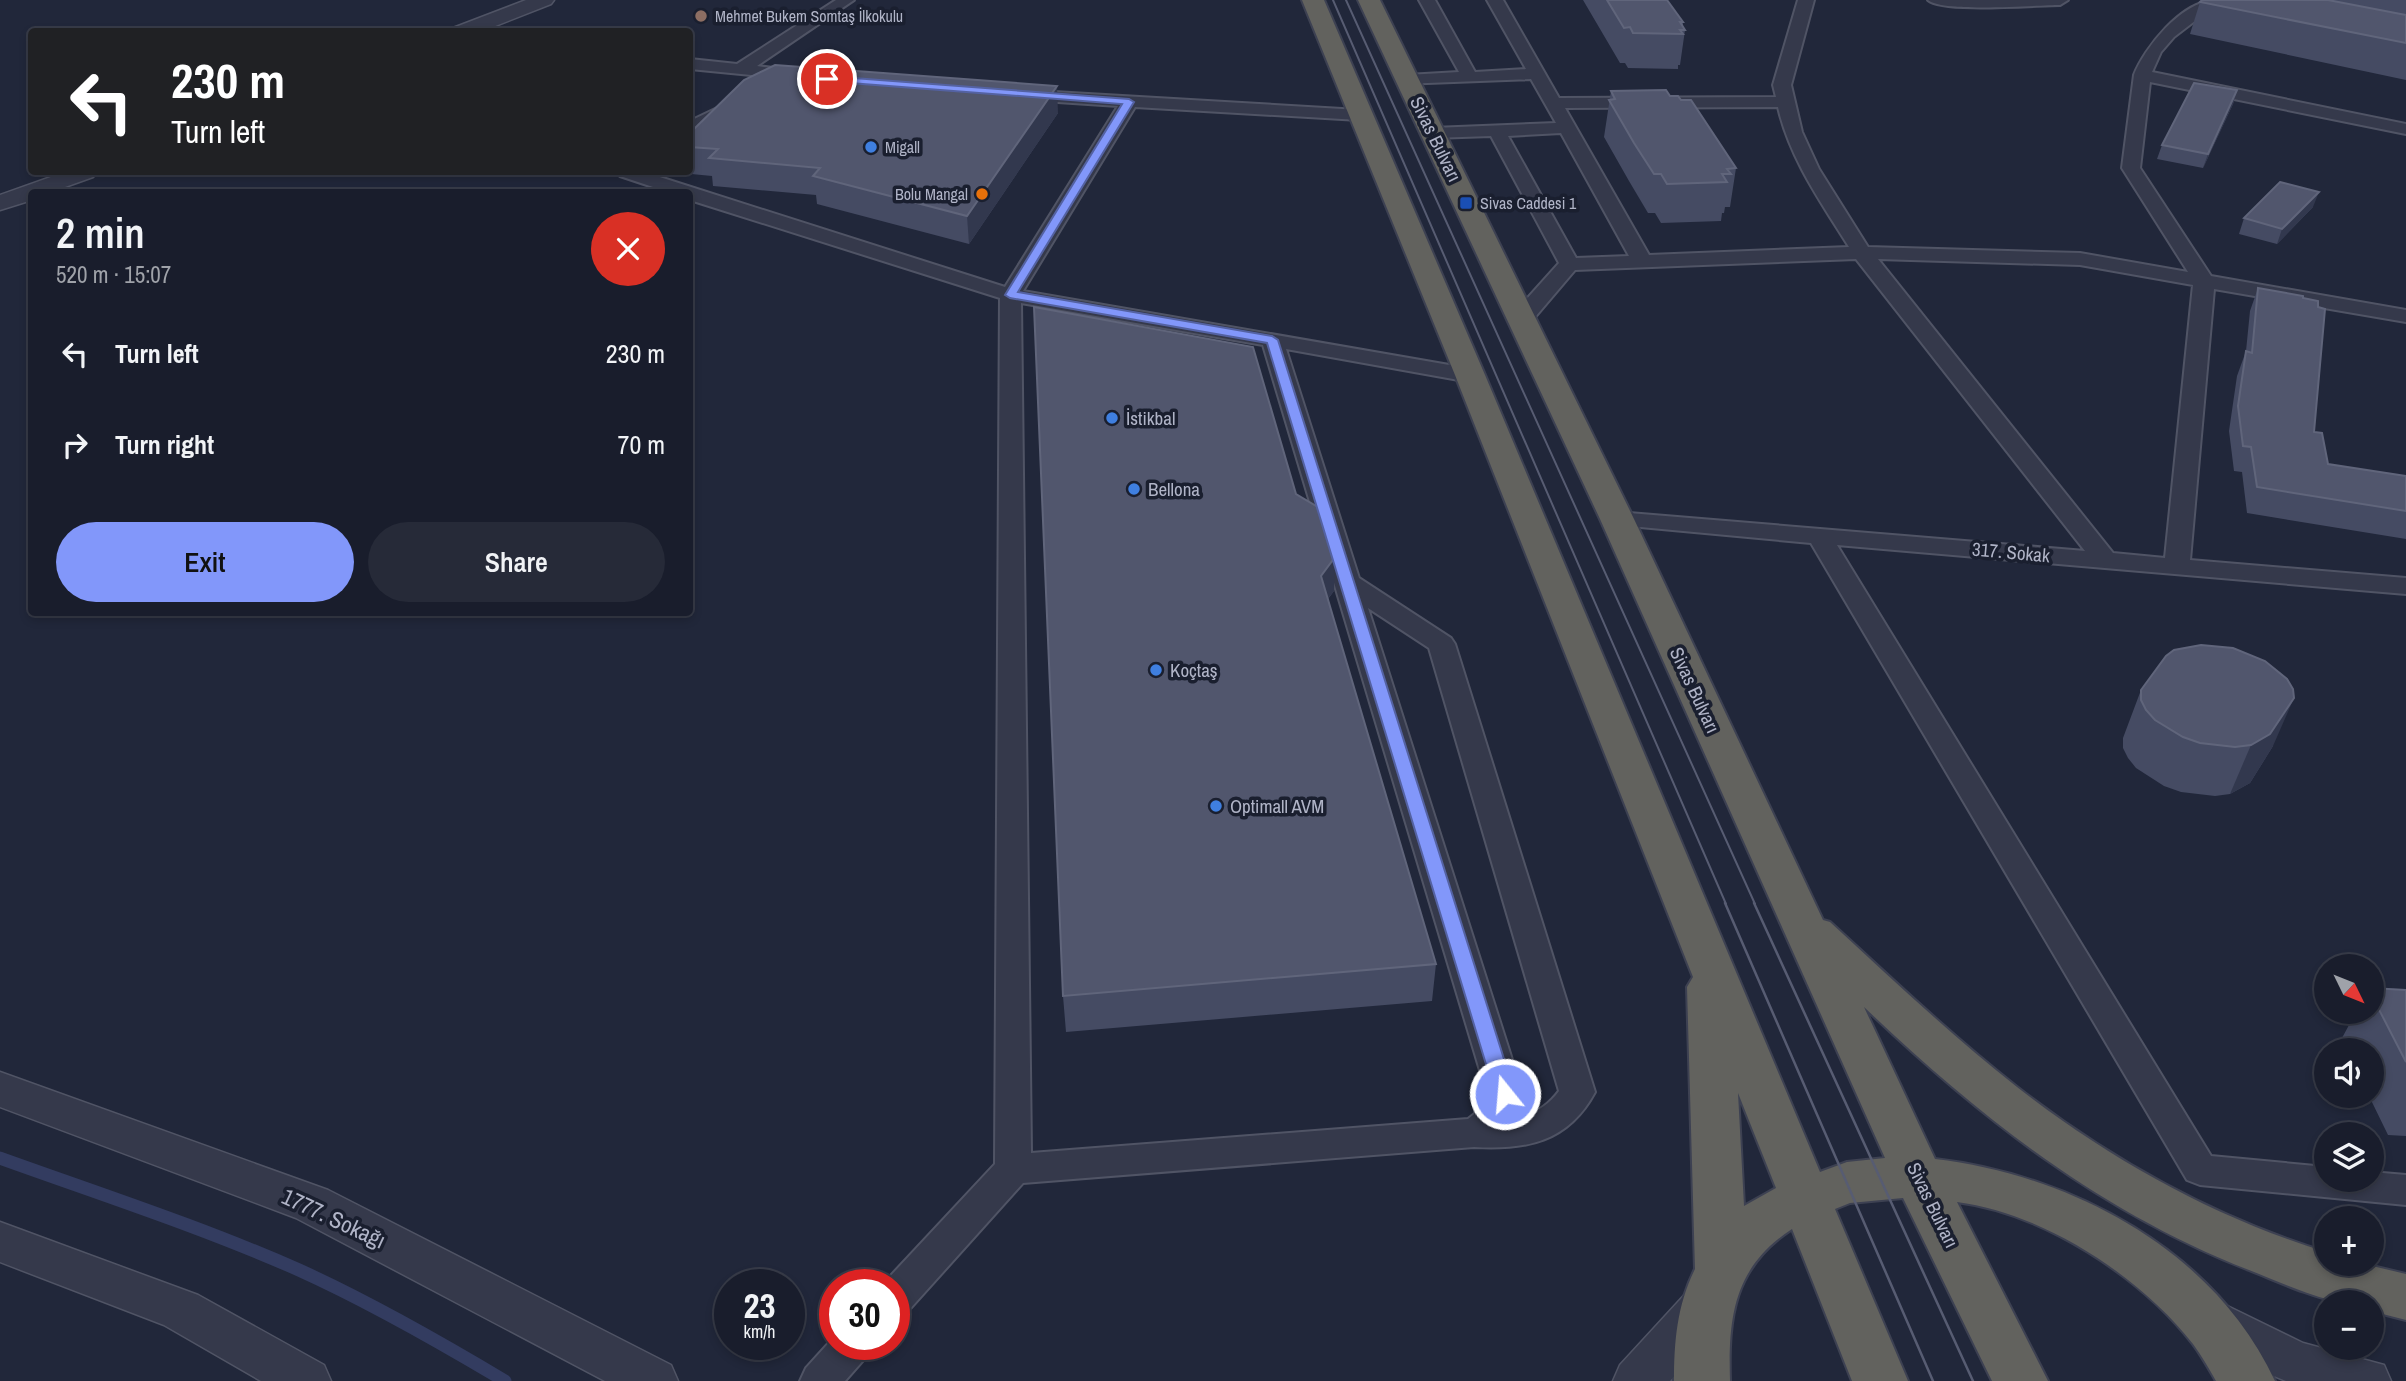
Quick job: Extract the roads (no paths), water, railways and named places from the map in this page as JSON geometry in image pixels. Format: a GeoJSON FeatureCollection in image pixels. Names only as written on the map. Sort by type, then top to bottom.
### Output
{"type":"FeatureCollection","features":[{"type":"Feature","properties":{"kind":"highway"},"geometry":{"type":"LineString","coordinates":[[1313,0],[1470,376],[1881,1381]]}},
{"type":"Feature","properties":{"kind":"highway","name":"Sivas Bulvarı"},"geometry":{"type":"LineString","coordinates":[[1369,0],[1617,519],[1918,1176],[2020,1381]]}},
{"type":"Feature","properties":{"kind":"highway"},"geometry":{"type":"LineString","coordinates":[[1802,922],[2003,1103],[2082,1159],[2173,1211],[2224,1236],[2326,1276],[2406,1297]]}},
{"type":"Feature","properties":{"kind":"highway"},"geometry":{"type":"LineString","coordinates":[[1702,1381],[1700,1343],[1714,1287],[1709,961]]}},
{"type":"Feature","properties":{"kind":"highway"},"geometry":{"type":"LineString","coordinates":[[1714,1287],[1742,1239],[1771,1214],[1805,1196],[1867,1179],[1918,1176],[1974,1184],[2008,1192],[2053,1209],[2098,1231],[2139,1259],[2212,1329],[2246,1381]]}},
{"type":"Feature","properties":{"kind":"street"},"geometry":{"type":"LineString","coordinates":[[471,28],[544,0]]}},
{"type":"Feature","properties":{"kind":"street"},"geometry":{"type":"LineString","coordinates":[[740,70],[846,0]]}},
{"type":"Feature","properties":{"kind":"street"},"geometry":{"type":"LineString","coordinates":[[1427,0],[1470,77]]}},
{"type":"Feature","properties":{"kind":"street"},"geometry":{"type":"LineString","coordinates":[[1495,0],[1638,254]]}},
{"type":"Feature","properties":{"kind":"street"},"geometry":{"type":"LineString","coordinates":[[1806,0],[1782,85],[1784,102],[1800,150],[1857,244],[2105,560]]}},
{"type":"Feature","properties":{"kind":"street"},"geometry":{"type":"LineString","coordinates":[[1936,0],[1974,3],[2060,0]]}},
{"type":"Feature","properties":{"kind":"street"},"geometry":{"type":"LineString","coordinates":[[2177,566],[2204,281],[2131,168],[2142,75],[2150,54],[2165,35],[2207,3]]}},
{"type":"Feature","properties":{"kind":"street"},"geometry":{"type":"LineString","coordinates":[[693,64],[815,78]]}},
{"type":"Feature","properties":{"kind":"street"},"geometry":{"type":"LineString","coordinates":[[1407,79],[1535,74]]}},
{"type":"Feature","properties":{"kind":"street"},"geometry":{"type":"LineString","coordinates":[[693,126],[791,75]]}},
{"type":"Feature","properties":{"kind":"street"},"geometry":{"type":"LineString","coordinates":[[2142,75],[2406,129]]}},
{"type":"Feature","properties":{"kind":"street"},"geometry":{"type":"LineString","coordinates":[[996,93],[1359,115]]}},
{"type":"Feature","properties":{"kind":"street"},"geometry":{"type":"LineString","coordinates":[[910,1282],[1013,1169],[1010,295],[1129,102]]}},
{"type":"Feature","properties":{"kind":"street"},"geometry":{"type":"LineString","coordinates":[[1551,103],[1784,102]]}},
{"type":"Feature","properties":{"kind":"street"},"geometry":{"type":"LineString","coordinates":[[1433,133],[1565,128]]}},
{"type":"Feature","properties":{"kind":"street"},"geometry":{"type":"LineString","coordinates":[[1497,131],[1569,264]]}},
{"type":"Feature","properties":{"kind":"street"},"geometry":{"type":"LineString","coordinates":[[38,189],[77,175]]}},
{"type":"Feature","properties":{"kind":"street"},"geometry":{"type":"LineString","coordinates":[[635,175],[675,189]]}},
{"type":"Feature","properties":{"kind":"street"},"geometry":{"type":"LineString","coordinates":[[0,203],[28,193]]}},
{"type":"Feature","properties":{"kind":"street"},"geometry":{"type":"LineString","coordinates":[[693,195],[1010,295],[1470,376]]}},
{"type":"Feature","properties":{"kind":"street"},"geometry":{"type":"LineString","coordinates":[[1522,317],[1569,264],[1638,254],[1857,244],[2080,259],[2406,316]]}},
{"type":"Feature","properties":{"kind":"street"},"geometry":{"type":"LineString","coordinates":[[1272,340],[1505,1094],[1504,1107],[1497,1118],[1474,1133]]}},
{"type":"Feature","properties":{"kind":"street","name":"317. Sokak"},"geometry":{"type":"LineString","coordinates":[[1617,519],[2406,586]]}},
{"type":"Feature","properties":{"kind":"street"},"geometry":{"type":"LineString","coordinates":[[1819,536],[2200,1170],[2406,1190]]}},
{"type":"Feature","properties":{"kind":"street"},"geometry":{"type":"LineString","coordinates":[[1013,1169],[1474,1133],[1513,1133],[1547,1124],[1560,1116],[1577,1092],[1441,644],[1347,582]]}},
{"type":"Feature","properties":{"kind":"street","name":"1777. Sokağı"},"geometry":{"type":"LineString","coordinates":[[0,1089],[313,1204],[653,1381]]}},
{"type":"Feature","properties":{"kind":"street"},"geometry":{"type":"LineString","coordinates":[[0,1242],[181,1310],[306,1381]]}},
{"type":"Feature","properties":{"kind":"street"},"geometry":{"type":"LineString","coordinates":[[1638,1381],[1714,1287]]}},
{"type":"Feature","properties":{"kind":"street"},"geometry":{"type":"LineString","coordinates":[[2191,1306],[2260,1347],[2298,1363],[2366,1381]]}},
{"type":"Feature","properties":{"kind":"street"},"geometry":{"type":"LineString","coordinates":[[820,1381],[839,1360]]}},
{"type":"Feature","properties":{"kind":"waterway"},"geometry":{"type":"LineString","coordinates":[[0,1158],[188,1225],[299,1270],[404,1322],[505,1381]]}},
{"type":"Feature","properties":{"kind":"tram line"},"geometry":{"type":"LineString","coordinates":[[1333,0],[1726,904]]}},
{"type":"Feature","properties":{"kind":"tram line"},"geometry":{"type":"LineString","coordinates":[[1346,0],[1755,904]]}},
{"type":"Feature","properties":{"kind":"tram line"},"geometry":{"type":"LineString","coordinates":[[1725,903],[1933,1381]]}},
{"type":"Feature","properties":{"kind":"tram line"},"geometry":{"type":"LineString","coordinates":[[1754,903],[1973,1381]]}},
{"type":"Feature","properties":{"kind":"place","name":"Mehmet Bukem Somtaş İlkokulu"},"geometry":{"type":"Point","coordinates":[701,16]}},
{"type":"Feature","properties":{"kind":"place","name":"Migall"},"geometry":{"type":"Point","coordinates":[871,147]}},
{"type":"Feature","properties":{"kind":"place","name":"Bolu Mangal"},"geometry":{"type":"Point","coordinates":[982,194]}},
{"type":"Feature","properties":{"kind":"place","name":"Sivas Caddesi 1"},"geometry":{"type":"Point","coordinates":[1466,203]}},
{"type":"Feature","properties":{"kind":"place","name":"İstikbal"},"geometry":{"type":"Point","coordinates":[1112,418]}},
{"type":"Feature","properties":{"kind":"place","name":"Bellona"},"geometry":{"type":"Point","coordinates":[1134,489]}},
{"type":"Feature","properties":{"kind":"place","name":"Koçtaş"},"geometry":{"type":"Point","coordinates":[1156,670]}},
{"type":"Feature","properties":{"kind":"place","name":"Optimall AVM"},"geometry":{"type":"Point","coordinates":[1216,806]}}]}
